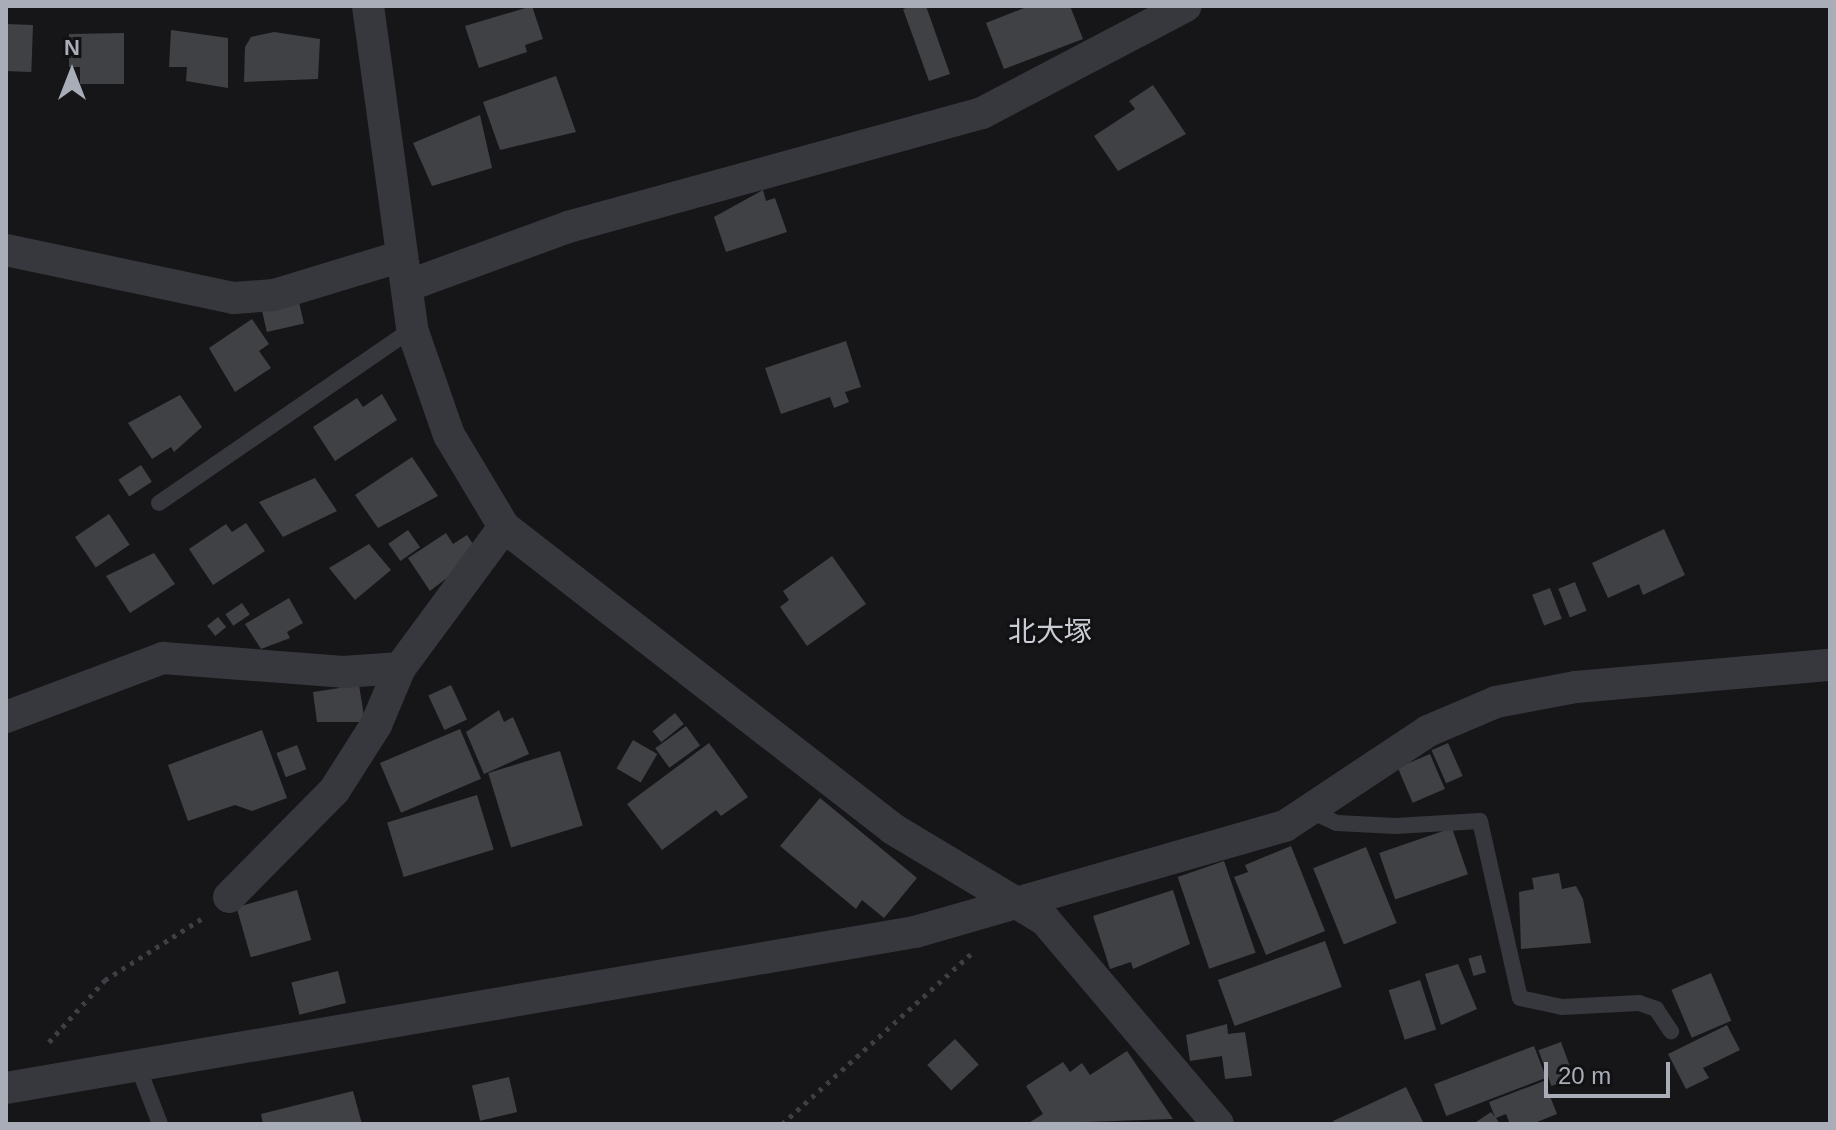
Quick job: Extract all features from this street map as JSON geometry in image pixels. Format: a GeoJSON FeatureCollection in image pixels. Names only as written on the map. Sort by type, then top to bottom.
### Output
{"type":"FeatureCollection","features":[{"type":"Feature","properties":{"kind":"street"},"geometry":{"type":"LineString","coordinates":[[368,6],[412,329],[449,435],[504,527],[893,829],[974,882],[1024,902],[1124,1006],[1218,1124]]}},
{"type":"Feature","properties":{"kind":"street"},"geometry":{"type":"LineString","coordinates":[[6,250],[234,298],[274,295],[404,271],[982,113],[1186,6]]}},
{"type":"Feature","properties":{"kind":"street"},"geometry":{"type":"LineString","coordinates":[[229,897],[334,791],[376,725],[400,668],[504,527]]}},
{"type":"Feature","properties":{"kind":"street"},"geometry":{"type":"LineString","coordinates":[[6,717],[103,675],[163,658],[343,672],[400,668]]}},
{"type":"Feature","properties":{"kind":"street"},"geometry":{"type":"LineString","coordinates":[[15,1086],[994,913],[1313,812],[1428,731],[1496,702],[1576,687],[1830,665]]}},
{"type":"Feature","properties":{"kind":"lane"},"geometry":{"type":"LineString","coordinates":[[159,503],[412,329]]}},
{"type":"Feature","properties":{"kind":"lane"},"geometry":{"type":"LineString","coordinates":[[1313,812],[1337,823],[1395,826],[1480,821],[1520,998],[1562,1007],[1639,1003],[1656,1009],[1671,1031]]}},
{"type":"Feature","properties":{"kind":"lane"},"geometry":{"type":"LineString","coordinates":[[137,1064],[160,1124]]}},
{"type":"Feature","properties":{"kind":"path"},"geometry":{"type":"LineString","coordinates":[[15,1086],[55,1031],[105,980],[229,897]]}},
{"type":"Feature","properties":{"kind":"path"},"geometry":{"type":"LineString","coordinates":[[782,1124],[966,964],[994,913]]}},
{"type":"Feature","properties":{"kind":"building"},"geometry":{"type":"Polygon","coordinates":[[[532,6],[543,39],[525,45],[527,52],[479,68],[465,26],[532,6]]]}},
{"type":"Feature","properties":{"kind":"building"},"geometry":{"type":"Polygon","coordinates":[[[926,6],[950,74],[929,81],[903,9],[926,6]]]}},
{"type":"Feature","properties":{"kind":"building"},"geometry":{"type":"Polygon","coordinates":[[[1029,6],[1070,6],[1083,39],[1004,69],[986,23],[1029,6]]]}},
{"type":"Feature","properties":{"kind":"building"},"geometry":{"type":"Polygon","coordinates":[[[6,24],[33,25],[31,72],[6,71],[6,24]]]}},
{"type":"Feature","properties":{"kind":"building"},"geometry":{"type":"Polygon","coordinates":[[[171,30],[228,38],[228,88],[186,81],[187,67],[169,67],[171,30]]]}},
{"type":"Feature","properties":{"kind":"building"},"geometry":{"type":"Polygon","coordinates":[[[274,32],[320,39],[318,79],[244,82],[245,47],[251,37],[274,32]]]}},
{"type":"Feature","properties":{"kind":"building"},"geometry":{"type":"Polygon","coordinates":[[[124,33],[124,84],[80,84],[80,67],[69,67],[69,34],[124,33]]]}},
{"type":"Feature","properties":{"kind":"building"},"geometry":{"type":"Polygon","coordinates":[[[556,76],[576,132],[500,150],[483,102],[556,76]]]}},
{"type":"Feature","properties":{"kind":"building"},"geometry":{"type":"Polygon","coordinates":[[[1153,85],[1186,134],[1118,171],[1094,136],[1135,109],[1129,101],[1153,85]]]}},
{"type":"Feature","properties":{"kind":"building"},"geometry":{"type":"Polygon","coordinates":[[[480,115],[492,168],[432,186],[413,143],[480,115]]]}},
{"type":"Feature","properties":{"kind":"building"},"geometry":{"type":"Polygon","coordinates":[[[763,190],[766,201],[775,198],[787,232],[726,252],[714,217],[763,190]]]}},
{"type":"Feature","properties":{"kind":"building"},"geometry":{"type":"Polygon","coordinates":[[[299,302],[304,323],[267,332],[262,311],[299,302]]]}},
{"type":"Feature","properties":{"kind":"building"},"geometry":{"type":"Polygon","coordinates":[[[252,319],[269,344],[259,351],[271,368],[235,392],[209,348],[252,319]]]}},
{"type":"Feature","properties":{"kind":"building"},"geometry":{"type":"Polygon","coordinates":[[[846,341],[861,387],[845,392],[849,402],[834,408],[830,397],[781,414],[765,368],[846,341]]]}},
{"type":"Feature","properties":{"kind":"building"},"geometry":{"type":"Polygon","coordinates":[[[382,394],[397,420],[335,461],[313,427],[357,398],[363,407],[382,394]]]}},
{"type":"Feature","properties":{"kind":"building"},"geometry":{"type":"Polygon","coordinates":[[[180,395],[202,427],[174,452],[171,447],[152,459],[128,423],[180,395]]]}},
{"type":"Feature","properties":{"kind":"building"},"geometry":{"type":"Polygon","coordinates":[[[412,457],[438,496],[378,528],[355,495],[412,457]]]}},
{"type":"Feature","properties":{"kind":"building"},"geometry":{"type":"Polygon","coordinates":[[[141,465],[152,482],[129,496],[118,480],[141,465]]]}},
{"type":"Feature","properties":{"kind":"building"},"geometry":{"type":"Polygon","coordinates":[[[315,478],[337,511],[283,537],[259,502],[315,478]]]}},
{"type":"Feature","properties":{"kind":"building"},"geometry":{"type":"Polygon","coordinates":[[[109,514],[130,545],[96,568],[75,537],[109,514]]]}},
{"type":"Feature","properties":{"kind":"building"},"geometry":{"type":"Polygon","coordinates":[[[246,523],[265,551],[213,585],[189,549],[226,524],[232,532],[246,523]]]}},
{"type":"Feature","properties":{"kind":"building"},"geometry":{"type":"Polygon","coordinates":[[[1664,529],[1685,575],[1643,595],[1639,584],[1608,598],[1592,563],[1664,529]]]}},
{"type":"Feature","properties":{"kind":"building"},"geometry":{"type":"Polygon","coordinates":[[[408,530],[420,547],[400,561],[388,544],[408,530]]]}},
{"type":"Feature","properties":{"kind":"building"},"geometry":{"type":"Polygon","coordinates":[[[446,533],[453,544],[467,535],[479,553],[430,591],[408,558],[446,533]]]}},
{"type":"Feature","properties":{"kind":"building"},"geometry":{"type":"Polygon","coordinates":[[[369,544],[391,570],[355,600],[329,568],[369,544]]]}},
{"type":"Feature","properties":{"kind":"building"},"geometry":{"type":"Polygon","coordinates":[[[154,553],[175,584],[130,613],[106,576],[154,553]]]}},
{"type":"Feature","properties":{"kind":"building"},"geometry":{"type":"Polygon","coordinates":[[[832,556],[866,604],[807,646],[780,607],[789,600],[783,591],[832,556]]]}},
{"type":"Feature","properties":{"kind":"building"},"geometry":{"type":"Polygon","coordinates":[[[1575,582],[1587,611],[1570,617],[1558,589],[1575,582]]]}},
{"type":"Feature","properties":{"kind":"building"},"geometry":{"type":"Polygon","coordinates":[[[1550,588],[1562,619],[1544,626],[1532,595],[1550,588]]]}},
{"type":"Feature","properties":{"kind":"building"},"geometry":{"type":"Polygon","coordinates":[[[289,598],[303,623],[287,632],[290,638],[261,649],[245,624],[289,598]]]}},
{"type":"Feature","properties":{"kind":"building"},"geometry":{"type":"Polygon","coordinates":[[[242,603],[250,615],[233,626],[225,614],[242,603]]]}},
{"type":"Feature","properties":{"kind":"building"},"geometry":{"type":"Polygon","coordinates":[[[218,617],[226,627],[215,636],[207,626],[218,617]]]}},
{"type":"Feature","properties":{"kind":"building"},"geometry":{"type":"Polygon","coordinates":[[[359,685],[365,722],[317,722],[313,692],[359,685]]]}},
{"type":"Feature","properties":{"kind":"building"},"geometry":{"type":"Polygon","coordinates":[[[451,685],[467,719],[444,730],[428,696],[451,685]]]}},
{"type":"Feature","properties":{"kind":"building"},"geometry":{"type":"Polygon","coordinates":[[[499,710],[504,722],[513,717],[529,754],[484,774],[466,732],[499,710]]]}},
{"type":"Feature","properties":{"kind":"building"},"geometry":{"type":"Polygon","coordinates":[[[675,713],[684,724],[661,742],[652,731],[675,713]]]}},
{"type":"Feature","properties":{"kind":"building"},"geometry":{"type":"Polygon","coordinates":[[[686,726],[700,745],[669,768],[655,748],[686,726]]]}},
{"type":"Feature","properties":{"kind":"building"},"geometry":{"type":"Polygon","coordinates":[[[460,729],[481,779],[401,813],[380,763],[460,729]]]}},
{"type":"Feature","properties":{"kind":"building"},"geometry":{"type":"Polygon","coordinates":[[[262,730],[287,798],[252,811],[235,805],[188,821],[168,765],[262,730]]]}},
{"type":"Feature","properties":{"kind":"building"},"geometry":{"type":"Polygon","coordinates":[[[633,740],[657,754],[641,783],[616,769],[633,740]]]}},
{"type":"Feature","properties":{"kind":"building"},"geometry":{"type":"Polygon","coordinates":[[[709,743],[748,797],[721,816],[716,810],[662,850],[627,804],[709,743]]]}},
{"type":"Feature","properties":{"kind":"building"},"geometry":{"type":"Polygon","coordinates":[[[1448,743],[1463,776],[1446,783],[1432,750],[1448,743]]]}},
{"type":"Feature","properties":{"kind":"building"},"geometry":{"type":"Polygon","coordinates":[[[297,745],[306,769],[286,777],[276,753],[297,745]]]}},
{"type":"Feature","properties":{"kind":"building"},"geometry":{"type":"Polygon","coordinates":[[[560,751],[583,826],[511,848],[488,773],[560,751]]]}},
{"type":"Feature","properties":{"kind":"building"},"geometry":{"type":"Polygon","coordinates":[[[1430,754],[1445,789],[1413,803],[1398,768],[1430,754]]]}},
{"type":"Feature","properties":{"kind":"building"},"geometry":{"type":"Polygon","coordinates":[[[477,795],[494,850],[404,877],[387,822],[477,795]]]}},
{"type":"Feature","properties":{"kind":"building"},"geometry":{"type":"Polygon","coordinates":[[[820,798],[917,878],[884,918],[862,900],[856,909],[780,846],[820,798]]]}},
{"type":"Feature","properties":{"kind":"building"},"geometry":{"type":"Polygon","coordinates":[[[1452,828],[1468,874],[1395,899],[1379,853],[1452,828]]]}},
{"type":"Feature","properties":{"kind":"building"},"geometry":{"type":"Polygon","coordinates":[[[1291,846],[1325,931],[1266,955],[1234,877],[1248,872],[1245,865],[1291,846]]]}},
{"type":"Feature","properties":{"kind":"building"},"geometry":{"type":"Polygon","coordinates":[[[1366,847],[1397,923],[1344,944],[1313,868],[1366,847]]]}},
{"type":"Feature","properties":{"kind":"building"},"geometry":{"type":"Polygon","coordinates":[[[1224,861],[1256,953],[1209,969],[1178,877],[1224,861]]]}},
{"type":"Feature","properties":{"kind":"building"},"geometry":{"type":"Polygon","coordinates":[[[1559,873],[1562,889],[1576,886],[1583,899],[1591,943],[1521,949],[1519,892],[1534,889],[1532,878],[1559,873]]]}},
{"type":"Feature","properties":{"kind":"building"},"geometry":{"type":"Polygon","coordinates":[[[297,890],[311,940],[251,957],[236,907],[297,890]]]}},
{"type":"Feature","properties":{"kind":"building"},"geometry":{"type":"Polygon","coordinates":[[[1173,890],[1190,944],[1133,969],[1131,962],[1110,969],[1093,916],[1173,890]]]}},
{"type":"Feature","properties":{"kind":"building"},"geometry":{"type":"Polygon","coordinates":[[[1325,941],[1342,987],[1235,1026],[1218,980],[1325,941]]]}},
{"type":"Feature","properties":{"kind":"building"},"geometry":{"type":"Polygon","coordinates":[[[1481,955],[1486,972],[1473,976],[1469,959],[1481,955]]]}},
{"type":"Feature","properties":{"kind":"building"},"geometry":{"type":"Polygon","coordinates":[[[1458,964],[1477,1009],[1441,1025],[1425,974],[1458,964]]]}},
{"type":"Feature","properties":{"kind":"building"},"geometry":{"type":"Polygon","coordinates":[[[338,971],[346,1003],[299,1015],[291,983],[338,971]]]}},
{"type":"Feature","properties":{"kind":"building"},"geometry":{"type":"Polygon","coordinates":[[[1711,973],[1731,1021],[1692,1038],[1671,990],[1711,973]]]}},
{"type":"Feature","properties":{"kind":"building"},"geometry":{"type":"Polygon","coordinates":[[[1420,980],[1436,1029],[1405,1040],[1389,990],[1420,980]]]}},
{"type":"Feature","properties":{"kind":"building"},"geometry":{"type":"Polygon","coordinates":[[[1227,1024],[1228,1034],[1245,1032],[1252,1076],[1225,1079],[1222,1056],[1190,1061],[1186,1035],[1227,1024]]]}},
{"type":"Feature","properties":{"kind":"building"},"geometry":{"type":"Polygon","coordinates":[[[1727,1025],[1740,1050],[1703,1068],[1709,1078],[1686,1089],[1668,1054],[1727,1025]]]}},
{"type":"Feature","properties":{"kind":"building"},"geometry":{"type":"Polygon","coordinates":[[[955,1039],[979,1065],[951,1091],[927,1065],[955,1039]]]}},
{"type":"Feature","properties":{"kind":"building"},"geometry":{"type":"Polygon","coordinates":[[[1561,1042],[1574,1078],[1551,1086],[1538,1050],[1561,1042]]]}},
{"type":"Feature","properties":{"kind":"building"},"geometry":{"type":"Polygon","coordinates":[[[1534,1046],[1546,1078],[1446,1116],[1434,1084],[1534,1046]]]}},
{"type":"Feature","properties":{"kind":"building"},"geometry":{"type":"Polygon","coordinates":[[[1127,1051],[1173,1119],[1027,1124],[1043,1114],[1026,1086],[1063,1062],[1070,1072],[1082,1063],[1090,1075],[1127,1051]]]}},
{"type":"Feature","properties":{"kind":"building"},"geometry":{"type":"Polygon","coordinates":[[[509,1077],[517,1112],[480,1121],[472,1086],[509,1077]]]}},
{"type":"Feature","properties":{"kind":"building"},"geometry":{"type":"Polygon","coordinates":[[[1544,1081],[1557,1114],[1532,1124],[1510,1124],[1506,1114],[1496,1118],[1500,1124],[1473,1124],[1491,1112],[1495,1117],[1489,1102],[1544,1081]]]}},
{"type":"Feature","properties":{"kind":"building"},"geometry":{"type":"Polygon","coordinates":[[[1406,1087],[1424,1124],[1335,1124],[1333,1121],[1406,1087]]]}},
{"type":"Feature","properties":{"kind":"building"},"geometry":{"type":"Polygon","coordinates":[[[353,1091],[362,1124],[263,1124],[261,1114],[353,1091]]]}},
{"type":"Feature","properties":{"kind":"district","name":"北大塚"},"geometry":{"type":"Point","coordinates":[1050,632]}}]}
